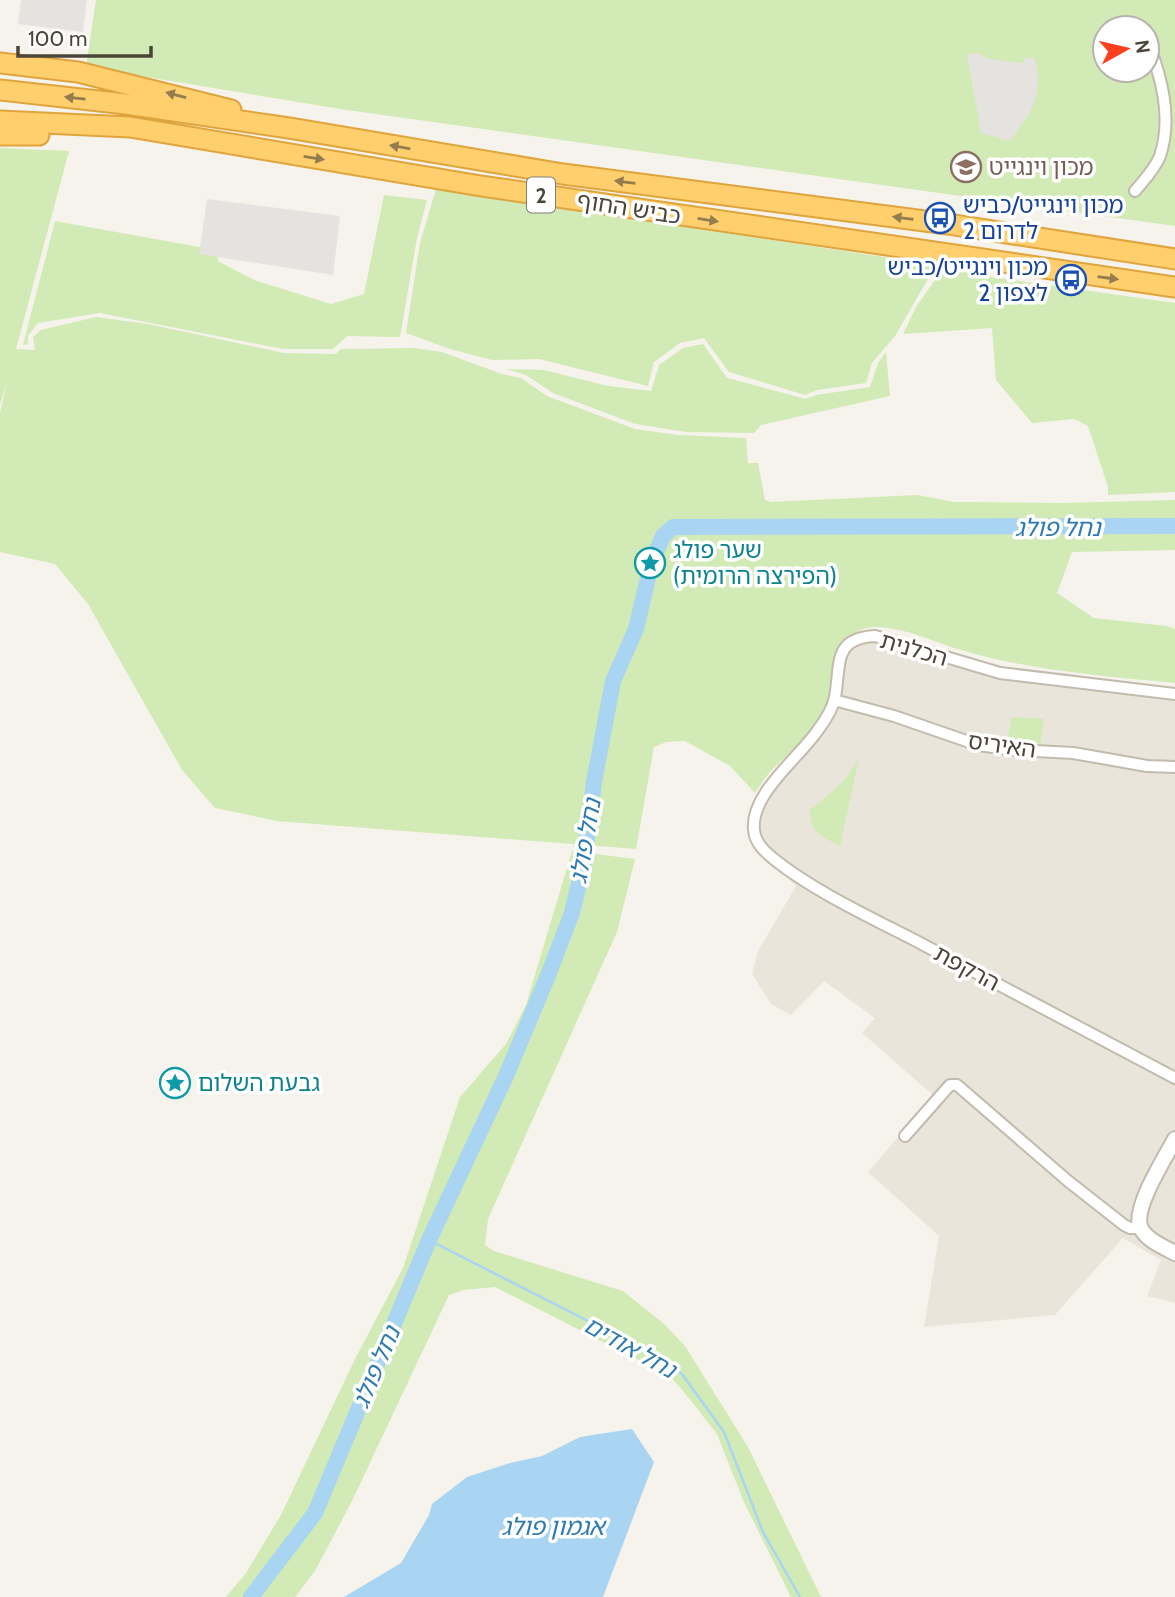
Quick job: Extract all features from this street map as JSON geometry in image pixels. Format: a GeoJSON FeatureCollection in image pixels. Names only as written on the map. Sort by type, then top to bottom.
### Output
{"type":"FeatureCollection","features":[{"type":"Feature","properties":{"kind":"highway"},"geometry":{"type":"LineString","coordinates":[[1,63],[103,77],[178,95],[289,128]]}},
{"type":"Feature","properties":{"kind":"highway","name":"כביש החוף"},"geometry":{"type":"LineString","coordinates":[[0,90],[126,104],[563,174],[935,222],[1175,259]]}},
{"type":"Feature","properties":{"kind":"highway","name":"כביש החוף"},"geometry":{"type":"LineString","coordinates":[[0,121],[130,127],[494,188],[1175,287]]}},
{"type":"Feature","properties":{"kind":"highway"},"geometry":{"type":"LineString","coordinates":[[0,135],[105,136],[246,147]]}},
{"type":"Feature","properties":{"kind":"street"},"geometry":{"type":"LineString","coordinates":[[1135,191],[1160,156],[1165,123],[1161,80]]}},
{"type":"Feature","properties":{"kind":"street","name":"הכלנית"},"geometry":{"type":"LineString","coordinates":[[763,850],[754,833],[757,809],[772,784],[819,729],[834,700],[838,664],[844,647],[858,639],[875,636],[1000,673],[1175,694]]}},
{"type":"Feature","properties":{"kind":"street","name":"האיריס"},"geometry":{"type":"LineString","coordinates":[[834,700],[987,746],[1073,752],[1147,766],[1175,767]]}},
{"type":"Feature","properties":{"kind":"street","name":"הרקפת"},"geometry":{"type":"LineString","coordinates":[[763,850],[787,869],[863,913],[1175,1078]]}},
{"type":"Feature","properties":{"kind":"street"},"geometry":{"type":"LineString","coordinates":[[905,1136],[950,1085],[957,1086],[1124,1225],[1141,1228]]}},
{"type":"Feature","properties":{"kind":"street"},"geometry":{"type":"LineString","coordinates":[[1175,1139],[1140,1214],[1141,1228],[1150,1239],[1175,1253]]}},
{"type":"Feature","properties":{"kind":"shaded area"},"geometry":{"type":"Polygon","coordinates":[[[21,0],[87,0],[83,32],[18,24],[21,0]]]}},
{"type":"Feature","properties":{"kind":"shaded area"},"geometry":{"type":"Polygon","coordinates":[[[977,53],[990,59],[1023,63],[1024,58],[1034,58],[1038,72],[1037,94],[1030,112],[1010,141],[981,133],[967,55],[977,53]]]}},
{"type":"Feature","properties":{"kind":"shaded area"},"geometry":{"type":"Polygon","coordinates":[[[207,199],[340,216],[333,275],[199,254],[207,199]]]}},
{"type":"Feature","properties":{"kind":"shaded area"},"geometry":{"type":"Polygon","coordinates":[[[878,631],[997,667],[1175,688],[1175,1303],[1147,1296],[1161,1260],[1123,1238],[1055,1315],[924,1327],[939,1236],[868,1172],[934,1096],[862,1033],[875,1018],[824,981],[791,1015],[771,1004],[752,974],[758,951],[796,886],[753,844],[752,815],[836,702],[852,647],[864,635],[878,631]]]}},
{"type":"Feature","properties":{"kind":"green space","name":"מכון וינגייט"},"geometry":{"type":"Polygon","coordinates":[[[96,0],[1175,0],[1175,226],[340,109],[86,67],[96,0]]]}},
{"type":"Feature","properties":{"kind":"green space"},"geometry":{"type":"Polygon","coordinates":[[[0,148],[69,151],[16,349],[35,350],[33,337],[41,330],[96,317],[148,324],[284,353],[336,354],[341,349],[415,348],[442,352],[502,374],[521,378],[547,396],[635,429],[678,435],[746,438],[748,463],[758,463],[765,500],[771,502],[917,495],[955,502],[1175,500],[1175,550],[1072,552],[1057,593],[1094,618],[1175,629],[1175,683],[1036,667],[981,656],[905,631],[866,628],[857,632],[845,645],[831,699],[820,720],[768,774],[755,793],[730,766],[685,741],[666,742],[654,747],[636,849],[277,821],[215,808],[182,770],[88,604],[55,564],[0,552],[0,413],[7,382],[0,405],[0,148]]]}},
{"type":"Feature","properties":{"kind":"green space"},"geometry":{"type":"Polygon","coordinates":[[[436,189],[936,265],[895,336],[872,363],[866,383],[817,390],[805,395],[729,372],[704,338],[680,343],[654,362],[648,386],[539,359],[492,360],[406,333],[420,243],[436,189]]]}},
{"type":"Feature","properties":{"kind":"green space"},"geometry":{"type":"Polygon","coordinates":[[[384,195],[427,200],[417,238],[400,337],[347,336],[333,349],[283,349],[100,313],[38,323],[28,336],[28,344],[23,345],[55,221],[216,250],[218,261],[254,280],[331,304],[364,294],[384,195]]]}},
{"type":"Feature","properties":{"kind":"green space"},"geometry":{"type":"Polygon","coordinates":[[[944,267],[977,275],[1175,303],[1175,492],[1108,495],[1108,487],[1088,426],[1074,419],[1032,423],[996,380],[992,328],[903,334],[916,307],[944,267]]]}},
{"type":"Feature","properties":{"kind":"green space"},"geometry":{"type":"Polygon","coordinates":[[[703,344],[727,378],[806,399],[870,387],[878,363],[886,352],[890,396],[761,425],[754,433],[686,432],[635,424],[553,393],[526,375],[506,369],[544,370],[608,386],[651,391],[659,365],[683,348],[703,344]]]}},
{"type":"Feature","properties":{"kind":"green space"},"geometry":{"type":"Polygon","coordinates":[[[1012,717],[1044,719],[1040,747],[1006,746],[1012,717]]]}},
{"type":"Feature","properties":{"kind":"green space"},"geometry":{"type":"Polygon","coordinates":[[[859,758],[840,846],[815,829],[810,810],[844,781],[859,758]]]}},
{"type":"Feature","properties":{"kind":"green space"},"geometry":{"type":"Polygon","coordinates":[[[572,851],[635,859],[617,932],[488,1219],[485,1245],[494,1251],[623,1291],[663,1323],[685,1346],[748,1447],[821,1597],[791,1597],[743,1500],[717,1434],[668,1375],[495,1287],[464,1290],[449,1295],[352,1501],[315,1571],[295,1597],[226,1597],[246,1573],[281,1515],[355,1359],[403,1268],[460,1097],[506,1044],[526,1005],[572,851]]]}},
{"type":"Feature","properties":{"kind":"water","name":"אגמון פולג"},"geometry":{"type":"Polygon","coordinates":[[[632,1429],[654,1462],[603,1597],[344,1597],[401,1563],[429,1515],[432,1504],[467,1477],[542,1456],[580,1437],[632,1429]]]}},
{"type":"Feature","properties":{"kind":"waterway","name":"נחל פולג"},"geometry":{"type":"LineString","coordinates":[[251,1597],[315,1513],[429,1240],[506,1076],[547,978],[572,913],[584,862],[594,782],[613,681],[636,629],[652,561],[663,536],[673,527],[1175,526]]}},
{"type":"Feature","properties":{"kind":"waterway","name":"נחל אודים"},"geometry":{"type":"LineString","coordinates":[[429,1240],[584,1319],[682,1374],[724,1432],[763,1532],[800,1597]]}},
{"type":"Feature","properties":{"kind":"place","name":"מכון וינגייט"},"geometry":{"type":"Point","coordinates":[966,167]}},
{"type":"Feature","properties":{"kind":"place","name":"מכון וינגייט/כביש 2 לדרום"},"geometry":{"type":"Point","coordinates":[940,218]}},
{"type":"Feature","properties":{"kind":"place","name":"מכון וינגייט/כביש 2 לצפון"},"geometry":{"type":"Point","coordinates":[1071,280]}},
{"type":"Feature","properties":{"kind":"place","name":"שער פולג (הפירצה הרומית)"},"geometry":{"type":"Point","coordinates":[650,563]}},
{"type":"Feature","properties":{"kind":"place","name":"גבעת השלום"},"geometry":{"type":"Point","coordinates":[175,1083]}}]}
